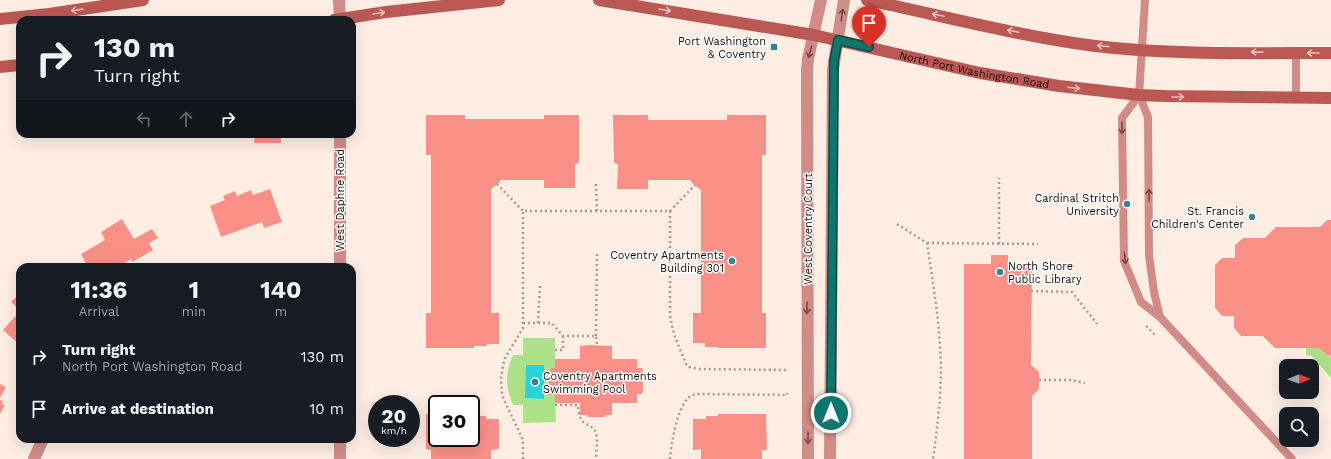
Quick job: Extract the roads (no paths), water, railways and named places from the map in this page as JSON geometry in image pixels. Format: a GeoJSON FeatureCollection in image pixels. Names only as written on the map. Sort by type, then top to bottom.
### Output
{"type":"FeatureCollection","features":[{"type":"Feature","properties":{"kind":"main road"},"geometry":{"type":"LineString","coordinates":[[29,16],[143,0]]}},
{"type":"Feature","properties":{"kind":"main road"},"geometry":{"type":"LineString","coordinates":[[356,17],[386,12],[499,0]]}},
{"type":"Feature","properties":{"kind":"main road","name":"North Port Washington Road"},"geometry":{"type":"LineString","coordinates":[[599,0],[814,34],[980,73],[1059,86],[1139,95],[1331,98]]}},
{"type":"Feature","properties":{"kind":"main road"},"geometry":{"type":"LineString","coordinates":[[867,0],[1050,39],[1096,46],[1142,50],[1331,53]]}},
{"type":"Feature","properties":{"kind":"main road"},"geometry":{"type":"LineString","coordinates":[[0,19],[16,17]]}},
{"type":"Feature","properties":{"kind":"main road"},"geometry":{"type":"LineString","coordinates":[[0,67],[16,65]]}},
{"type":"Feature","properties":{"kind":"street"},"geometry":{"type":"LineString","coordinates":[[338,16],[339,0]]}},
{"type":"Feature","properties":{"kind":"street","name":"West Coventry Court"},"geometry":{"type":"LineString","coordinates":[[808,459],[807,70],[821,0]]}},
{"type":"Feature","properties":{"kind":"street"},"geometry":{"type":"LineString","coordinates":[[830,459],[833,69],[844,0]]}},
{"type":"Feature","properties":{"kind":"street","name":"West Daphne Road"},"geometry":{"type":"LineString","coordinates":[[340,138],[340,263]]}},
{"type":"Feature","properties":{"kind":"street"},"geometry":{"type":"LineString","coordinates":[[34,459],[41,443]]}},
{"type":"Feature","properties":{"kind":"street"},"geometry":{"type":"LineString","coordinates":[[340,443],[340,459]]}},
{"type":"Feature","properties":{"kind":"lane"},"geometry":{"type":"LineString","coordinates":[[1145,0],[1139,95],[1148,117],[1149,255],[1154,292],[1160,317]]}},
{"type":"Feature","properties":{"kind":"lane"},"geometry":{"type":"LineString","coordinates":[[1296,53],[1296,98]]}},
{"type":"Feature","properties":{"kind":"lane"},"geometry":{"type":"LineString","coordinates":[[1139,95],[1122,118],[1124,261],[1141,302],[1160,317],[1292,459]]}},
{"type":"Feature","properties":{"kind":"water","name":"Coventry Apartments Swimming Pool"},"geometry":{"type":"Polygon","coordinates":[[[526,365],[544,365],[544,399],[525,398],[526,365]]]}},
{"type":"Feature","properties":{"kind":"place","name":"Port Washington & Coventry"},"geometry":{"type":"Point","coordinates":[774,47]}},
{"type":"Feature","properties":{"kind":"place","name":"Cardinal Stritch University"},"geometry":{"type":"Point","coordinates":[1127,204]}},
{"type":"Feature","properties":{"kind":"place","name":"St. Francis Children's Center"},"geometry":{"type":"Point","coordinates":[1252,217]}},
{"type":"Feature","properties":{"kind":"place","name":"Coventry Apartments Building 301"},"geometry":{"type":"Point","coordinates":[732,261]}},
{"type":"Feature","properties":{"kind":"place","name":"North Shore Public Library"},"geometry":{"type":"Point","coordinates":[1000,272]}},
{"type":"Feature","properties":{"kind":"place","name":"Coventry Apartments Swimming Pool"},"geometry":{"type":"Point","coordinates":[535,382]}}]}
